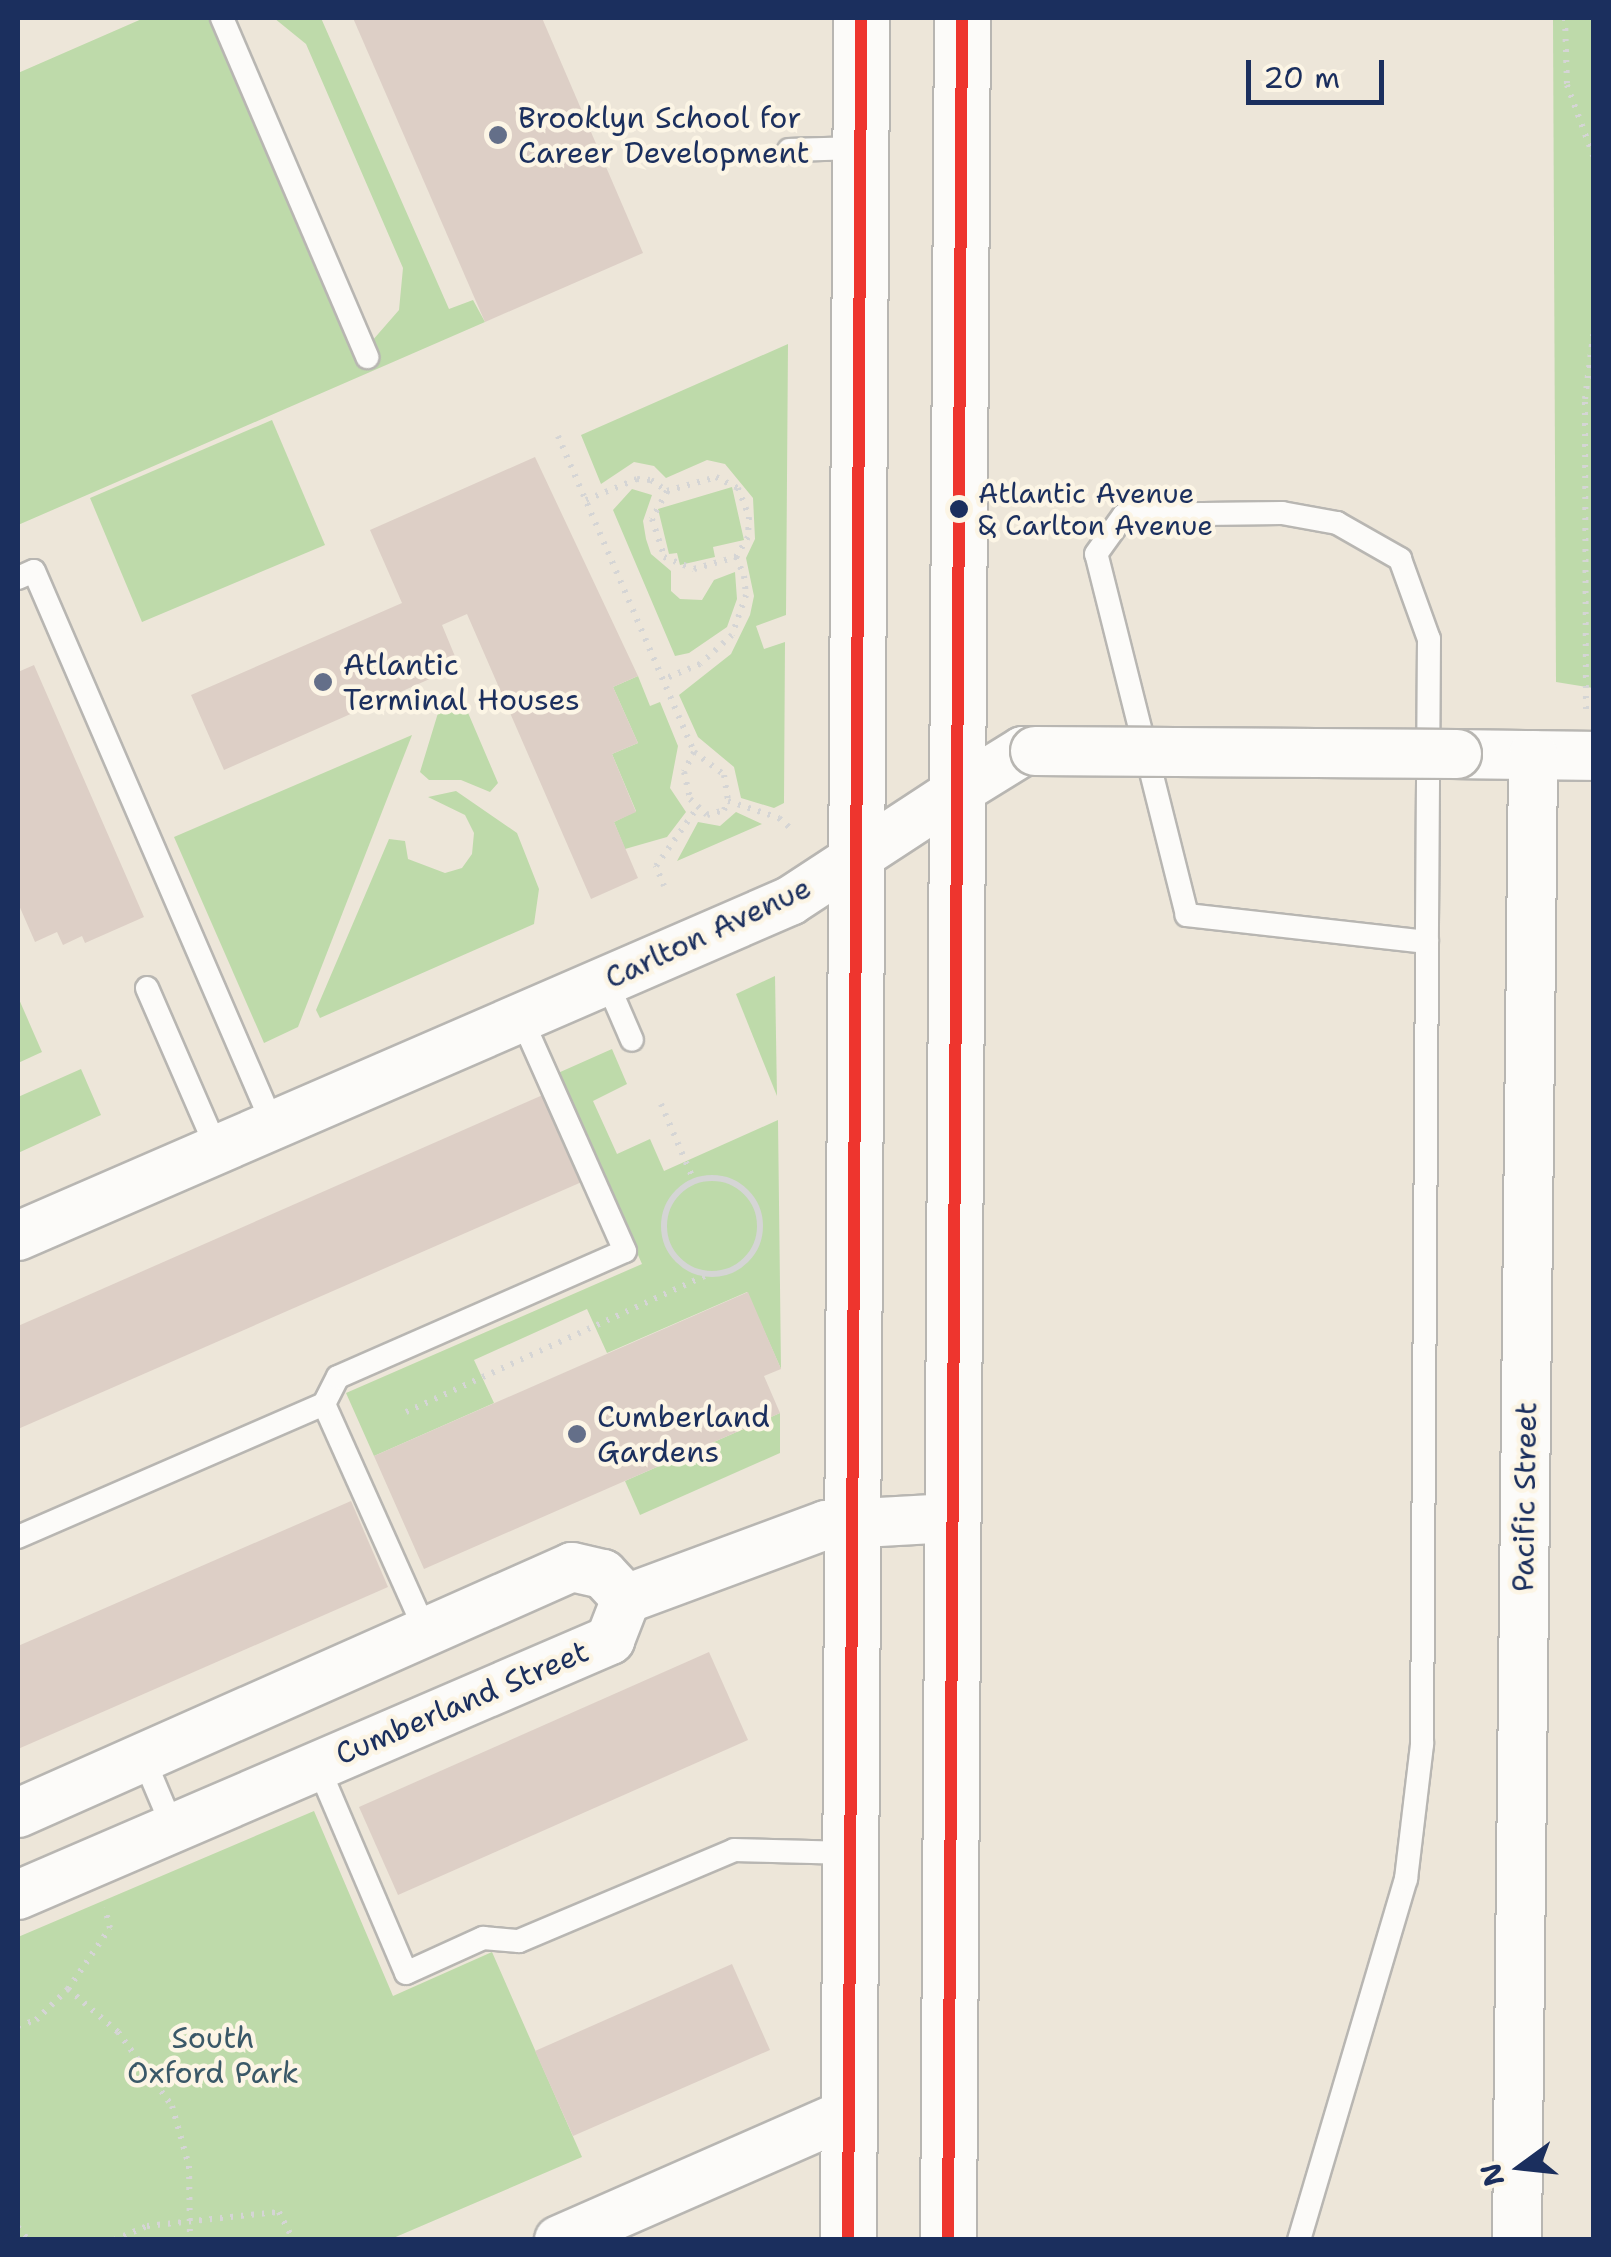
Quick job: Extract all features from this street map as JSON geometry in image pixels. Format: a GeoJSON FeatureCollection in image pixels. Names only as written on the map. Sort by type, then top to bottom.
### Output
{"type":"FeatureCollection","features":[{"type":"Feature","properties":{"kind":"main road"},"geometry":{"type":"LineString","coordinates":[[848,2240],[860,18]]}},
{"type":"Feature","properties":{"kind":"main road"},"geometry":{"type":"LineString","coordinates":[[948,2240],[962,18]]}},
{"type":"Feature","properties":{"kind":"street","name":"Carlton Avenue"},"geometry":{"type":"LineString","coordinates":[[18,1236],[790,900],[1024,752],[1594,756]]}},
{"type":"Feature","properties":{"kind":"street","name":"Pacific Street"},"geometry":{"type":"LineString","coordinates":[[1516,2240],[1533,755]]}},
{"type":"Feature","properties":{"kind":"street"},"geometry":{"type":"LineString","coordinates":[[18,1813],[572,1567],[603,1574],[626,1599],[783,1537],[852,1520],[952,1518]]}},
{"type":"Feature","properties":{"kind":"street","name":"Cumberland Street"},"geometry":{"type":"LineString","coordinates":[[18,1895],[610,1640],[626,1599]]}},
{"type":"Feature","properties":{"kind":"street"},"geometry":{"type":"LineString","coordinates":[[559,2240],[849,2112]]}},
{"type":"Feature","properties":{"kind":"lane"},"geometry":{"type":"LineString","coordinates":[[222,18],[368,356]]}},
{"type":"Feature","properties":{"kind":"lane"},"geometry":{"type":"LineString","coordinates":[[789,150],[859,148]]}},
{"type":"Feature","properties":{"kind":"lane"},"geometry":{"type":"LineString","coordinates":[[1299,2240],[1406,1879],[1422,1744],[1429,639],[1400,558],[1337,523],[1252,508],[1124,514],[1096,554],[1187,915],[1427,942]]}},
{"type":"Feature","properties":{"kind":"lane"},"geometry":{"type":"LineString","coordinates":[[18,578],[34,571],[273,1125]]}},
{"type":"Feature","properties":{"kind":"lane"},"geometry":{"type":"LineString","coordinates":[[606,980],[632,1040]]}},
{"type":"Feature","properties":{"kind":"lane"},"geometry":{"type":"LineString","coordinates":[[147,988],[217,1149]]}},
{"type":"Feature","properties":{"kind":"lane"},"geometry":{"type":"LineString","coordinates":[[18,1537],[324,1404],[338,1377],[624,1250],[521,1018]]}},
{"type":"Feature","properties":{"kind":"lane"},"geometry":{"type":"LineString","coordinates":[[324,1404],[426,1632]]}},
{"type":"Feature","properties":{"kind":"lane"},"geometry":{"type":"LineString","coordinates":[[143,1757],[173,1828]]}},
{"type":"Feature","properties":{"kind":"lane"},"geometry":{"type":"LineString","coordinates":[[317,1764],[406,1973],[483,1938],[520,1941],[734,1850],[850,1853]]}},
{"type":"Feature","properties":{"kind":"path"},"geometry":{"type":"LineString","coordinates":[[1565,18],[1568,85],[1594,158]]}},
{"type":"Feature","properties":{"kind":"path"},"geometry":{"type":"LineString","coordinates":[[1586,709],[1589,400],[1594,329]]}},
{"type":"Feature","properties":{"kind":"path"},"geometry":{"type":"LineString","coordinates":[[558,436],[694,752],[724,776],[728,801],[717,815],[697,808]]}},
{"type":"Feature","properties":{"kind":"path"},"geometry":{"type":"LineString","coordinates":[[586,500],[637,479],[666,491],[716,477],[738,488],[749,518],[748,537],[736,557],[694,569],[664,557],[652,519],[666,491]]}},
{"type":"Feature","properties":{"kind":"path"},"geometry":{"type":"LineString","coordinates":[[662,680],[700,664],[732,636],[746,595],[736,557]]}},
{"type":"Feature","properties":{"kind":"path"},"geometry":{"type":"LineString","coordinates":[[694,752],[684,772],[697,808]]}},
{"type":"Feature","properties":{"kind":"path"},"geometry":{"type":"LineString","coordinates":[[728,801],[779,818],[790,828]]}},
{"type":"Feature","properties":{"kind":"path"},"geometry":{"type":"LineString","coordinates":[[664,886],[656,866],[697,808]]}},
{"type":"Feature","properties":{"kind":"path"},"geometry":{"type":"LineString","coordinates":[[661,1104],[694,1181]]}},
{"type":"Feature","properties":{"kind":"path"},"geometry":{"type":"LineString","coordinates":[[406,1412],[746,1261],[760,1219],[745,1191],[731,1182],[694,1181],[670,1200],[663,1232],[676,1261],[708,1275]]}},
{"type":"Feature","properties":{"kind":"path"},"geometry":{"type":"LineString","coordinates":[[18,2026],[36,2020],[68,1989],[110,1928],[90,1865]]}},
{"type":"Feature","properties":{"kind":"path"},"geometry":{"type":"LineString","coordinates":[[68,1989],[118,2032],[172,2106],[189,2166],[194,2222],[190,2240]]}},
{"type":"Feature","properties":{"kind":"path"},"geometry":{"type":"LineString","coordinates":[[114,2240],[148,2226],[279,2212],[293,2240]]}},
{"type":"Feature","properties":{"kind":"path"},"geometry":{"type":"LineString","coordinates":[[18,2226],[28,2240]]}},
{"type":"Feature","properties":{"kind":"green space"},"geometry":{"type":"Polygon","coordinates":[[[144,18],[231,18],[372,341],[399,310],[403,268],[306,44],[274,18],[321,18],[449,309],[473,300],[485,322],[18,525],[18,73],[144,18]]]}},
{"type":"Feature","properties":{"kind":"green space"},"geometry":{"type":"Polygon","coordinates":[[[1553,18],[1593,18],[1593,688],[1556,682],[1553,18]]]}},
{"type":"Feature","properties":{"kind":"green space"},"geometry":{"type":"Polygon","coordinates":[[[788,344],[786,615],[756,626],[764,649],[785,642],[784,803],[774,808],[741,798],[734,767],[698,737],[679,695],[731,654],[750,615],[754,596],[746,558],[755,539],[753,498],[725,464],[707,460],[666,478],[654,466],[634,462],[601,484],[581,435],[788,344]]]}},
{"type":"Feature","properties":{"kind":"green space"},"geometry":{"type":"Polygon","coordinates":[[[272,420],[325,545],[142,622],[90,498],[272,420]]]}},
{"type":"Feature","properties":{"kind":"green space"},"geometry":{"type":"Polygon","coordinates":[[[732,487],[744,540],[713,547],[715,557],[680,565],[677,553],[669,554],[658,509],[732,487]]]}},
{"type":"Feature","properties":{"kind":"green space"},"geometry":{"type":"Polygon","coordinates":[[[632,489],[652,495],[643,521],[646,539],[651,554],[671,571],[671,591],[680,599],[702,600],[714,580],[735,572],[737,599],[727,627],[689,653],[675,656],[613,510],[632,489]]]}},
{"type":"Feature","properties":{"kind":"green space"},"geometry":{"type":"Polygon","coordinates":[[[638,676],[650,706],[660,702],[678,746],[670,788],[686,812],[667,837],[625,849],[614,822],[636,811],[612,754],[638,743],[613,687],[638,676]]]}},
{"type":"Feature","properties":{"kind":"green space"},"geometry":{"type":"Polygon","coordinates":[[[455,702],[466,708],[498,783],[490,792],[461,780],[429,780],[420,772],[438,713],[455,702]]]}},
{"type":"Feature","properties":{"kind":"green space"},"geometry":{"type":"Polygon","coordinates":[[[412,735],[298,1027],[264,1043],[174,837],[412,735]]]}},
{"type":"Feature","properties":{"kind":"green space"},"geometry":{"type":"Polygon","coordinates":[[[456,791],[517,833],[539,889],[534,924],[320,1018],[316,1010],[389,839],[405,841],[408,859],[445,873],[462,868],[472,854],[474,833],[465,815],[428,797],[456,791]]]}},
{"type":"Feature","properties":{"kind":"green space"},"geometry":{"type":"Polygon","coordinates":[[[736,812],[762,824],[677,861],[698,822],[720,826],[736,812]]]}},
{"type":"Feature","properties":{"kind":"green space"},"geometry":{"type":"Polygon","coordinates":[[[775,976],[777,1096],[736,994],[775,976]]]}},
{"type":"Feature","properties":{"kind":"green space"},"geometry":{"type":"Polygon","coordinates":[[[18,997],[42,1052],[18,1063],[18,997]]]}},
{"type":"Feature","properties":{"kind":"green space"},"geometry":{"type":"Polygon","coordinates":[[[612,1049],[627,1084],[593,1101],[617,1154],[650,1139],[664,1171],[778,1120],[781,1369],[747,1292],[607,1353],[587,1309],[474,1360],[494,1403],[374,1456],[346,1393],[642,1264],[558,1073],[612,1049]]]}},
{"type":"Feature","properties":{"kind":"green space"},"geometry":{"type":"Polygon","coordinates":[[[81,1069],[101,1115],[18,1153],[18,1097],[81,1069]]]}},
{"type":"Feature","properties":{"kind":"green space"},"geometry":{"type":"Polygon","coordinates":[[[780,1413],[780,1453],[640,1515],[625,1481],[780,1413]]]}},
{"type":"Feature","properties":{"kind":"green space","name":"South Oxford Park"},"geometry":{"type":"Polygon","coordinates":[[[314,1811],[393,1996],[492,1952],[582,2157],[391,2239],[18,2240],[18,1937],[314,1811]]]}},
{"type":"Feature","properties":{"kind":"building","name":"Brooklyn School for Career Development"},"geometry":{"type":"Polygon","coordinates":[[[353,18],[542,18],[643,253],[485,322],[353,18]]]}},
{"type":"Feature","properties":{"kind":"building","name":"Atlantic Terminal Houses"},"geometry":{"type":"Polygon","coordinates":[[[535,457],[638,676],[613,687],[638,743],[612,754],[636,812],[614,822],[638,878],[591,899],[467,614],[442,625],[459,666],[224,770],[191,695],[402,603],[370,530],[535,457]]]}},
{"type":"Feature","properties":{"kind":"building"},"geometry":{"type":"Polygon","coordinates":[[[34,665],[144,917],[85,943],[82,936],[63,945],[57,932],[35,942],[18,903],[18,672],[34,665]]]}},
{"type":"Feature","properties":{"kind":"building"},"geometry":{"type":"Polygon","coordinates":[[[545,1094],[584,1181],[18,1429],[18,1326],[545,1094]]]}},
{"type":"Feature","properties":{"kind":"building","name":"Cumberland Gardens"},"geometry":{"type":"Polygon","coordinates":[[[748,1292],[781,1369],[764,1376],[780,1413],[424,1569],[374,1456],[748,1292]]]}},
{"type":"Feature","properties":{"kind":"building"},"geometry":{"type":"Polygon","coordinates":[[[351,1501],[388,1587],[18,1749],[18,1646],[351,1501]]]}},
{"type":"Feature","properties":{"kind":"building"},"geometry":{"type":"Polygon","coordinates":[[[709,1652],[748,1740],[398,1895],[359,1807],[709,1652]]]}},
{"type":"Feature","properties":{"kind":"building"},"geometry":{"type":"Polygon","coordinates":[[[732,1964],[770,2050],[573,2136],[535,2051],[732,1964]]]}},
{"type":"Feature","properties":{"kind":"transit line"},"geometry":{"type":"LineString","coordinates":[[848,2240],[861,18]]}},
{"type":"Feature","properties":{"kind":"transit line"},"geometry":{"type":"LineString","coordinates":[[948,2240],[962,18]]}},
{"type":"Feature","properties":{"kind":"place","name":"Brooklyn School for Career Development"},"geometry":{"type":"Point","coordinates":[498,135]}},
{"type":"Feature","properties":{"kind":"place","name":"Atlantic Avenue & Carlton Avenue"},"geometry":{"type":"Point","coordinates":[959,509]}},
{"type":"Feature","properties":{"kind":"place","name":"Atlantic Terminal Houses"},"geometry":{"type":"Point","coordinates":[323,682]}},
{"type":"Feature","properties":{"kind":"place","name":"Cumberland Gardens"},"geometry":{"type":"Point","coordinates":[577,1434]}}]}
